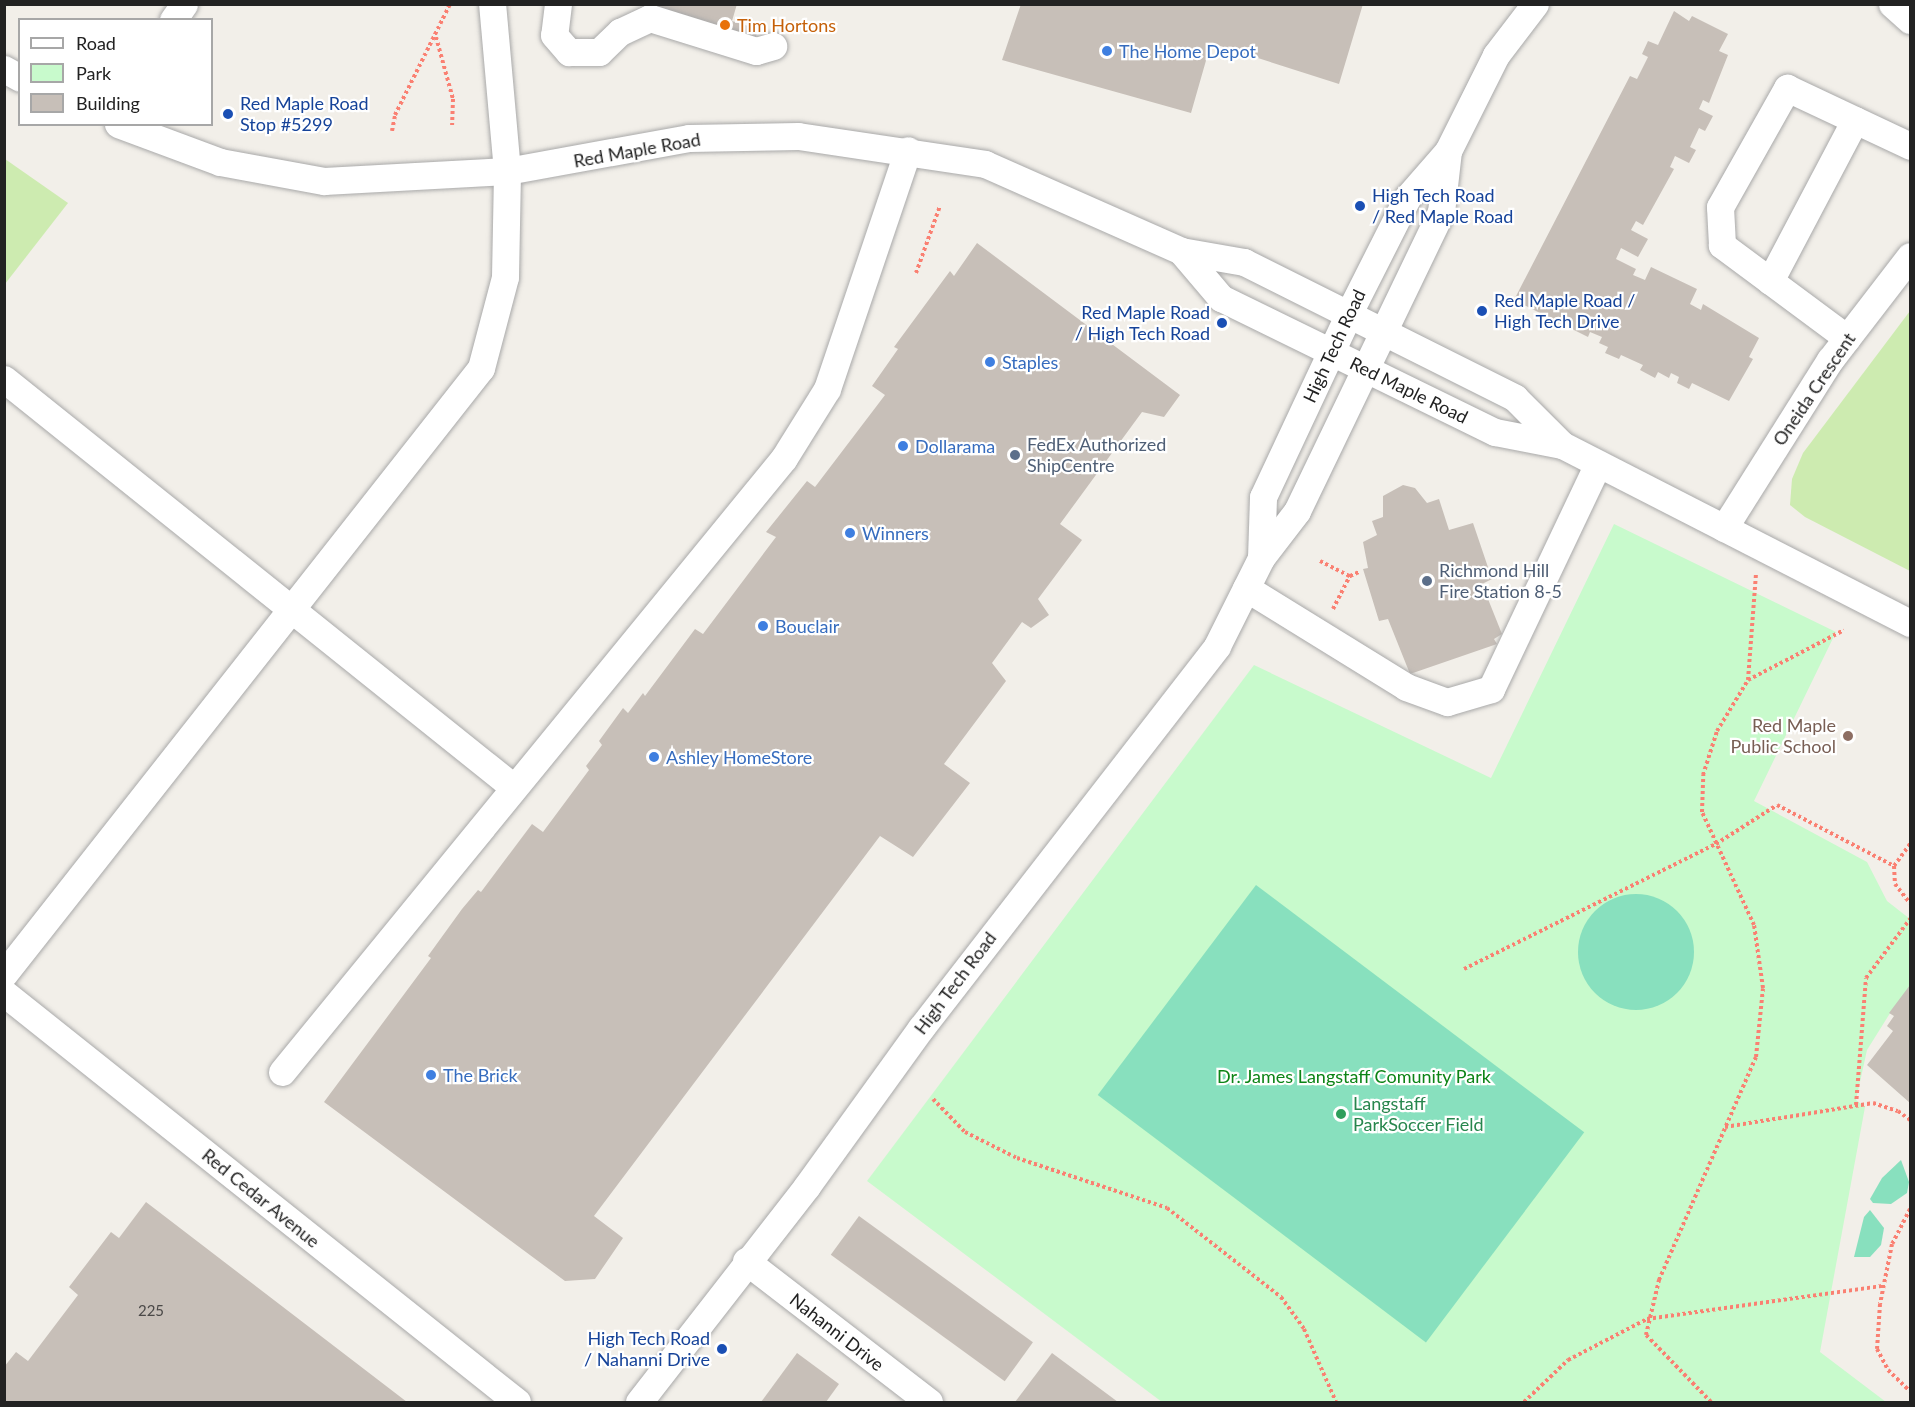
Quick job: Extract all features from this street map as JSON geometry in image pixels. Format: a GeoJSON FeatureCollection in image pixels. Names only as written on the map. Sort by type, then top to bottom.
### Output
{"type":"FeatureCollection","features":[{"type":"Feature","properties":{"kind":"street"},"geometry":{"type":"LineString","coordinates":[[174,18],[184,4]]}},
{"type":"Feature","properties":{"kind":"street"},"geometry":{"type":"LineString","coordinates":[[4,974],[481,368],[506,277],[507,171],[492,4]]}},
{"type":"Feature","properties":{"kind":"street"},"geometry":{"type":"LineString","coordinates":[[558,4],[554,35],[569,52],[599,52],[620,32],[650,18],[756,51],[773,46]]}},
{"type":"Feature","properties":{"kind":"street","name":"High Tech Road"},"geometry":{"type":"LineString","coordinates":[[1261,558],[1263,497],[1349,313],[1407,198],[1448,151],[1496,55],[1534,4]]}},
{"type":"Feature","properties":{"kind":"street"},"geometry":{"type":"LineString","coordinates":[[1892,4],[1911,20]]}},
{"type":"Feature","properties":{"kind":"street"},"geometry":{"type":"LineString","coordinates":[[4,69],[18,77]]}},
{"type":"Feature","properties":{"kind":"street"},"geometry":{"type":"LineString","coordinates":[[1847,338],[1722,245],[1720,207],[1787,88],[1911,146]]}},
{"type":"Feature","properties":{"kind":"street"},"geometry":{"type":"LineString","coordinates":[[1770,281],[1855,120]]}},
{"type":"Feature","properties":{"kind":"street","name":"Red Maple Road"},"geometry":{"type":"LineString","coordinates":[[123,126],[220,162],[324,181],[507,171],[689,138],[798,136],[908,150],[985,165],[1181,251],[1244,262],[1515,398],[1562,445]]}},
{"type":"Feature","properties":{"kind":"street"},"geometry":{"type":"LineString","coordinates":[[282,1072],[512,786],[784,458],[827,389],[908,150]]}},
{"type":"Feature","properties":{"kind":"street","name":"High Tech Road"},"geometry":{"type":"LineString","coordinates":[[639,1402],[746,1261],[807,1186],[949,991],[1217,646],[1261,558],[1297,511],[1441,212],[1448,151]]}},
{"type":"Feature","properties":{"kind":"street","name":"Red Maple Road"},"geometry":{"type":"LineString","coordinates":[[1181,251],[1221,298],[1332,350],[1365,370],[1495,432],[1562,445],[1911,623]]}},
{"type":"Feature","properties":{"kind":"street","name":"Oneida Crescent"},"geometry":{"type":"LineString","coordinates":[[1724,528],[1847,338],[1911,256]]}},
{"type":"Feature","properties":{"kind":"street"},"geometry":{"type":"LineString","coordinates":[[4,379],[512,786]]}},
{"type":"Feature","properties":{"kind":"street"},"geometry":{"type":"LineString","coordinates":[[1246,588],[1406,687],[1447,702],[1491,688],[1598,464]]}},
{"type":"Feature","properties":{"kind":"street","name":"Red Cedar Avenue"},"geometry":{"type":"LineString","coordinates":[[4,993],[517,1402]]}},
{"type":"Feature","properties":{"kind":"street","name":"Nahanni Drive"},"geometry":{"type":"LineString","coordinates":[[746,1261],[917,1399]]}},
{"type":"Feature","properties":{"kind":"path"},"geometry":{"type":"LineString","coordinates":[[392,131],[395,115],[450,4]]}},
{"type":"Feature","properties":{"kind":"path"},"geometry":{"type":"LineString","coordinates":[[436,36],[453,99],[452,125]]}},
{"type":"Feature","properties":{"kind":"path"},"geometry":{"type":"LineString","coordinates":[[916,273],[940,206]]}},
{"type":"Feature","properties":{"kind":"path"},"geometry":{"type":"LineString","coordinates":[[1711,1402],[1646,1335],[1647,1319],[1659,1280],[1756,1057],[1763,988],[1754,925],[1702,812],[1703,775],[1717,731],[1748,680],[1751,607],[1761,547]]}},
{"type":"Feature","properties":{"kind":"path"},"geometry":{"type":"LineString","coordinates":[[1320,561],[1350,576]]}},
{"type":"Feature","properties":{"kind":"path"},"geometry":{"type":"LineString","coordinates":[[1321,634],[1350,576],[1359,572]]}},
{"type":"Feature","properties":{"kind":"path"},"geometry":{"type":"LineString","coordinates":[[1748,680],[1844,630]]}},
{"type":"Feature","properties":{"kind":"path"},"geometry":{"type":"LineString","coordinates":[[1464,969],[1716,844],[1777,805],[1894,866]]}},
{"type":"Feature","properties":{"kind":"path"},"geometry":{"type":"LineString","coordinates":[[1911,844],[1894,866],[1895,884],[1911,903]]}},
{"type":"Feature","properties":{"kind":"path"},"geometry":{"type":"LineString","coordinates":[[1856,1105],[1866,978],[1911,919]]}},
{"type":"Feature","properties":{"kind":"path"},"geometry":{"type":"LineString","coordinates":[[933,1099],[965,1132],[1017,1158],[1167,1208],[1281,1297],[1304,1329],[1336,1402]]}},
{"type":"Feature","properties":{"kind":"path"},"geometry":{"type":"LineString","coordinates":[[1725,1127],[1873,1103],[1898,1111],[1911,1120]]}},
{"type":"Feature","properties":{"kind":"path"},"geometry":{"type":"LineString","coordinates":[[1911,1209],[1892,1244],[1883,1286],[1877,1349],[1888,1370],[1911,1391]]}},
{"type":"Feature","properties":{"kind":"path"},"geometry":{"type":"LineString","coordinates":[[1524,1402],[1568,1360],[1647,1319],[1883,1286]]}},
{"type":"Feature","properties":{"kind":"green space"},"geometry":{"type":"Polygon","coordinates":[[[5,159],[68,203],[5,284],[5,159]]]}},
{"type":"Feature","properties":{"kind":"green space"},"geometry":{"type":"Polygon","coordinates":[[[1910,311],[1910,571],[1805,517],[1790,505],[1792,479],[1803,453],[1910,311]]]}},
{"type":"Feature","properties":{"kind":"green space","name":"Dr. James Langstaff Comunity Park"},"geometry":{"type":"Polygon","coordinates":[[[1614,524],[1836,632],[1754,801],[1867,862],[1887,901],[1910,919],[1910,997],[1892,1010],[1867,1050],[1856,1100],[1865,1107],[1820,1352],[1886,1402],[1162,1402],[867,1181],[1254,665],[1491,778],[1614,524]]]}},
{"type":"Feature","properties":{"kind":"green space","name":"Langstaff ParkSoccer Field"},"geometry":{"type":"Polygon","coordinates":[[[1256,885],[1584,1132],[1426,1342],[1098,1095],[1256,885]]]}},
{"type":"Feature","properties":{"kind":"green space"},"geometry":{"type":"Polygon","coordinates":[[[1636,894],[1658,898],[1677,911],[1690,930],[1694,952],[1690,974],[1677,993],[1658,1006],[1636,1010],[1614,1006],[1595,993],[1582,974],[1578,952],[1582,930],[1595,911],[1614,898],[1636,894]]]}},
{"type":"Feature","properties":{"kind":"green space"},"geometry":{"type":"Polygon","coordinates":[[[1901,1160],[1909,1182],[1907,1193],[1891,1204],[1873,1203],[1870,1199],[1882,1178],[1901,1160]]]}},
{"type":"Feature","properties":{"kind":"green space"},"geometry":{"type":"Polygon","coordinates":[[[1870,1210],[1884,1228],[1881,1245],[1870,1257],[1854,1257],[1864,1217],[1870,1210]]]}},
{"type":"Feature","properties":{"kind":"building","name":"Tim Hortons"},"geometry":{"type":"Polygon","coordinates":[[[656,4],[737,4],[732,21],[758,29],[755,40],[654,10],[656,4]]]}},
{"type":"Feature","properties":{"kind":"building","name":"The Home Depot"},"geometry":{"type":"Polygon","coordinates":[[[1021,4],[1363,4],[1339,84],[1211,43],[1191,113],[1002,60],[1021,4]]]}},
{"type":"Feature","properties":{"kind":"building"},"geometry":{"type":"Polygon","coordinates":[[[1674,11],[1689,21],[1692,16],[1728,34],[1719,51],[1728,55],[1709,103],[1703,100],[1699,109],[1713,116],[1705,131],[1699,128],[1690,147],[1696,150],[1689,163],[1675,156],[1670,167],[1674,169],[1643,225],[1636,221],[1631,230],[1648,239],[1638,257],[1621,248],[1616,259],[1636,269],[1633,275],[1645,280],[1651,267],[1697,289],[1690,304],[1701,310],[1703,304],[1759,338],[1749,357],[1753,359],[1729,401],[1692,383],[1689,389],[1677,383],[1679,377],[1671,373],[1669,378],[1658,372],[1655,378],[1640,370],[1643,365],[1621,355],[1619,359],[1605,353],[1608,347],[1599,343],[1602,337],[1590,332],[1588,337],[1514,300],[1630,76],[1637,79],[1648,57],[1642,54],[1648,41],[1658,45],[1674,11]]]}},
{"type":"Feature","properties":{"kind":"building"},"geometry":{"type":"Polygon","coordinates":[[[977,243],[1180,395],[1164,417],[1142,412],[1060,524],[1082,540],[1038,599],[1049,615],[1031,628],[1022,622],[992,663],[1006,681],[944,764],[970,783],[913,857],[880,836],[594,1216],[623,1238],[595,1279],[565,1281],[324,1102],[431,958],[428,956],[462,909],[478,890],[481,892],[532,824],[543,832],[589,770],[586,766],[602,745],[599,741],[623,708],[628,713],[643,693],[645,696],[695,629],[703,634],[776,537],[766,532],[807,481],[815,487],[885,395],[872,386],[898,349],[894,347],[950,271],[954,276],[977,243]]]}},
{"type":"Feature","properties":{"kind":"building","name":"Richmond Hill Fire Station 8-5"},"geometry":{"type":"Polygon","coordinates":[[[1403,485],[1415,488],[1427,503],[1439,499],[1449,530],[1473,523],[1492,579],[1482,584],[1502,634],[1494,639],[1497,644],[1410,674],[1388,619],[1379,621],[1363,569],[1368,568],[1363,542],[1377,535],[1372,521],[1383,517],[1383,496],[1403,485]]]}},
{"type":"Feature","properties":{"kind":"building"},"geometry":{"type":"Polygon","coordinates":[[[1910,985],[1910,1103],[1867,1065],[1893,1031],[1887,1026],[1894,1016],[1889,1013],[1910,985]]]}},
{"type":"Feature","properties":{"kind":"building"},"geometry":{"type":"Polygon","coordinates":[[[146,1202],[407,1402],[4,1402],[4,1367],[16,1352],[28,1361],[78,1295],[69,1287],[111,1232],[119,1238],[146,1202]]]}},
{"type":"Feature","properties":{"kind":"building"},"geometry":{"type":"Polygon","coordinates":[[[859,1216],[1033,1342],[1005,1381],[831,1255],[859,1216]]]}},
{"type":"Feature","properties":{"kind":"building"},"geometry":{"type":"Polygon","coordinates":[[[797,1353],[839,1384],[826,1402],[761,1402],[797,1353]]]}},
{"type":"Feature","properties":{"kind":"building"},"geometry":{"type":"Polygon","coordinates":[[[1052,1353],[1118,1402],[1015,1402],[1052,1353]]]}},
{"type":"Feature","properties":{"kind":"place","name":"Tim Hortons"},"geometry":{"type":"Point","coordinates":[725,25]}},
{"type":"Feature","properties":{"kind":"place","name":"The Home Depot"},"geometry":{"type":"Point","coordinates":[1107,51]}},
{"type":"Feature","properties":{"kind":"place","name":"Red Maple Road Stop #5299"},"geometry":{"type":"Point","coordinates":[228,114]}},
{"type":"Feature","properties":{"kind":"place","name":"High Tech Road / Red Maple Road"},"geometry":{"type":"Point","coordinates":[1360,206]}},
{"type":"Feature","properties":{"kind":"place","name":"Red Maple Road / High Tech Drive"},"geometry":{"type":"Point","coordinates":[1482,311]}},
{"type":"Feature","properties":{"kind":"place","name":"Red Maple Road / High Tech Road"},"geometry":{"type":"Point","coordinates":[1222,323]}},
{"type":"Feature","properties":{"kind":"place","name":"Staples"},"geometry":{"type":"Point","coordinates":[990,362]}},
{"type":"Feature","properties":{"kind":"place","name":"Dollarama"},"geometry":{"type":"Point","coordinates":[903,446]}},
{"type":"Feature","properties":{"kind":"place","name":"FedEx Authorized ShipCentre"},"geometry":{"type":"Point","coordinates":[1015,455]}},
{"type":"Feature","properties":{"kind":"place","name":"Winners"},"geometry":{"type":"Point","coordinates":[850,533]}},
{"type":"Feature","properties":{"kind":"place","name":"Richmond Hill Fire Station 8-5"},"geometry":{"type":"Point","coordinates":[1427,581]}},
{"type":"Feature","properties":{"kind":"place","name":"Bouclair"},"geometry":{"type":"Point","coordinates":[763,626]}},
{"type":"Feature","properties":{"kind":"place","name":"Red Maple Public School"},"geometry":{"type":"Point","coordinates":[1848,736]}},
{"type":"Feature","properties":{"kind":"place","name":"Ashley HomeStore"},"geometry":{"type":"Point","coordinates":[654,757]}},
{"type":"Feature","properties":{"kind":"place","name":"The Brick"},"geometry":{"type":"Point","coordinates":[431,1075]}},
{"type":"Feature","properties":{"kind":"place","name":"Langstaff ParkSoccer Field"},"geometry":{"type":"Point","coordinates":[1341,1114]}},
{"type":"Feature","properties":{"kind":"place","name":"High Tech Road / Nahanni Drive"},"geometry":{"type":"Point","coordinates":[722,1349]}}]}
